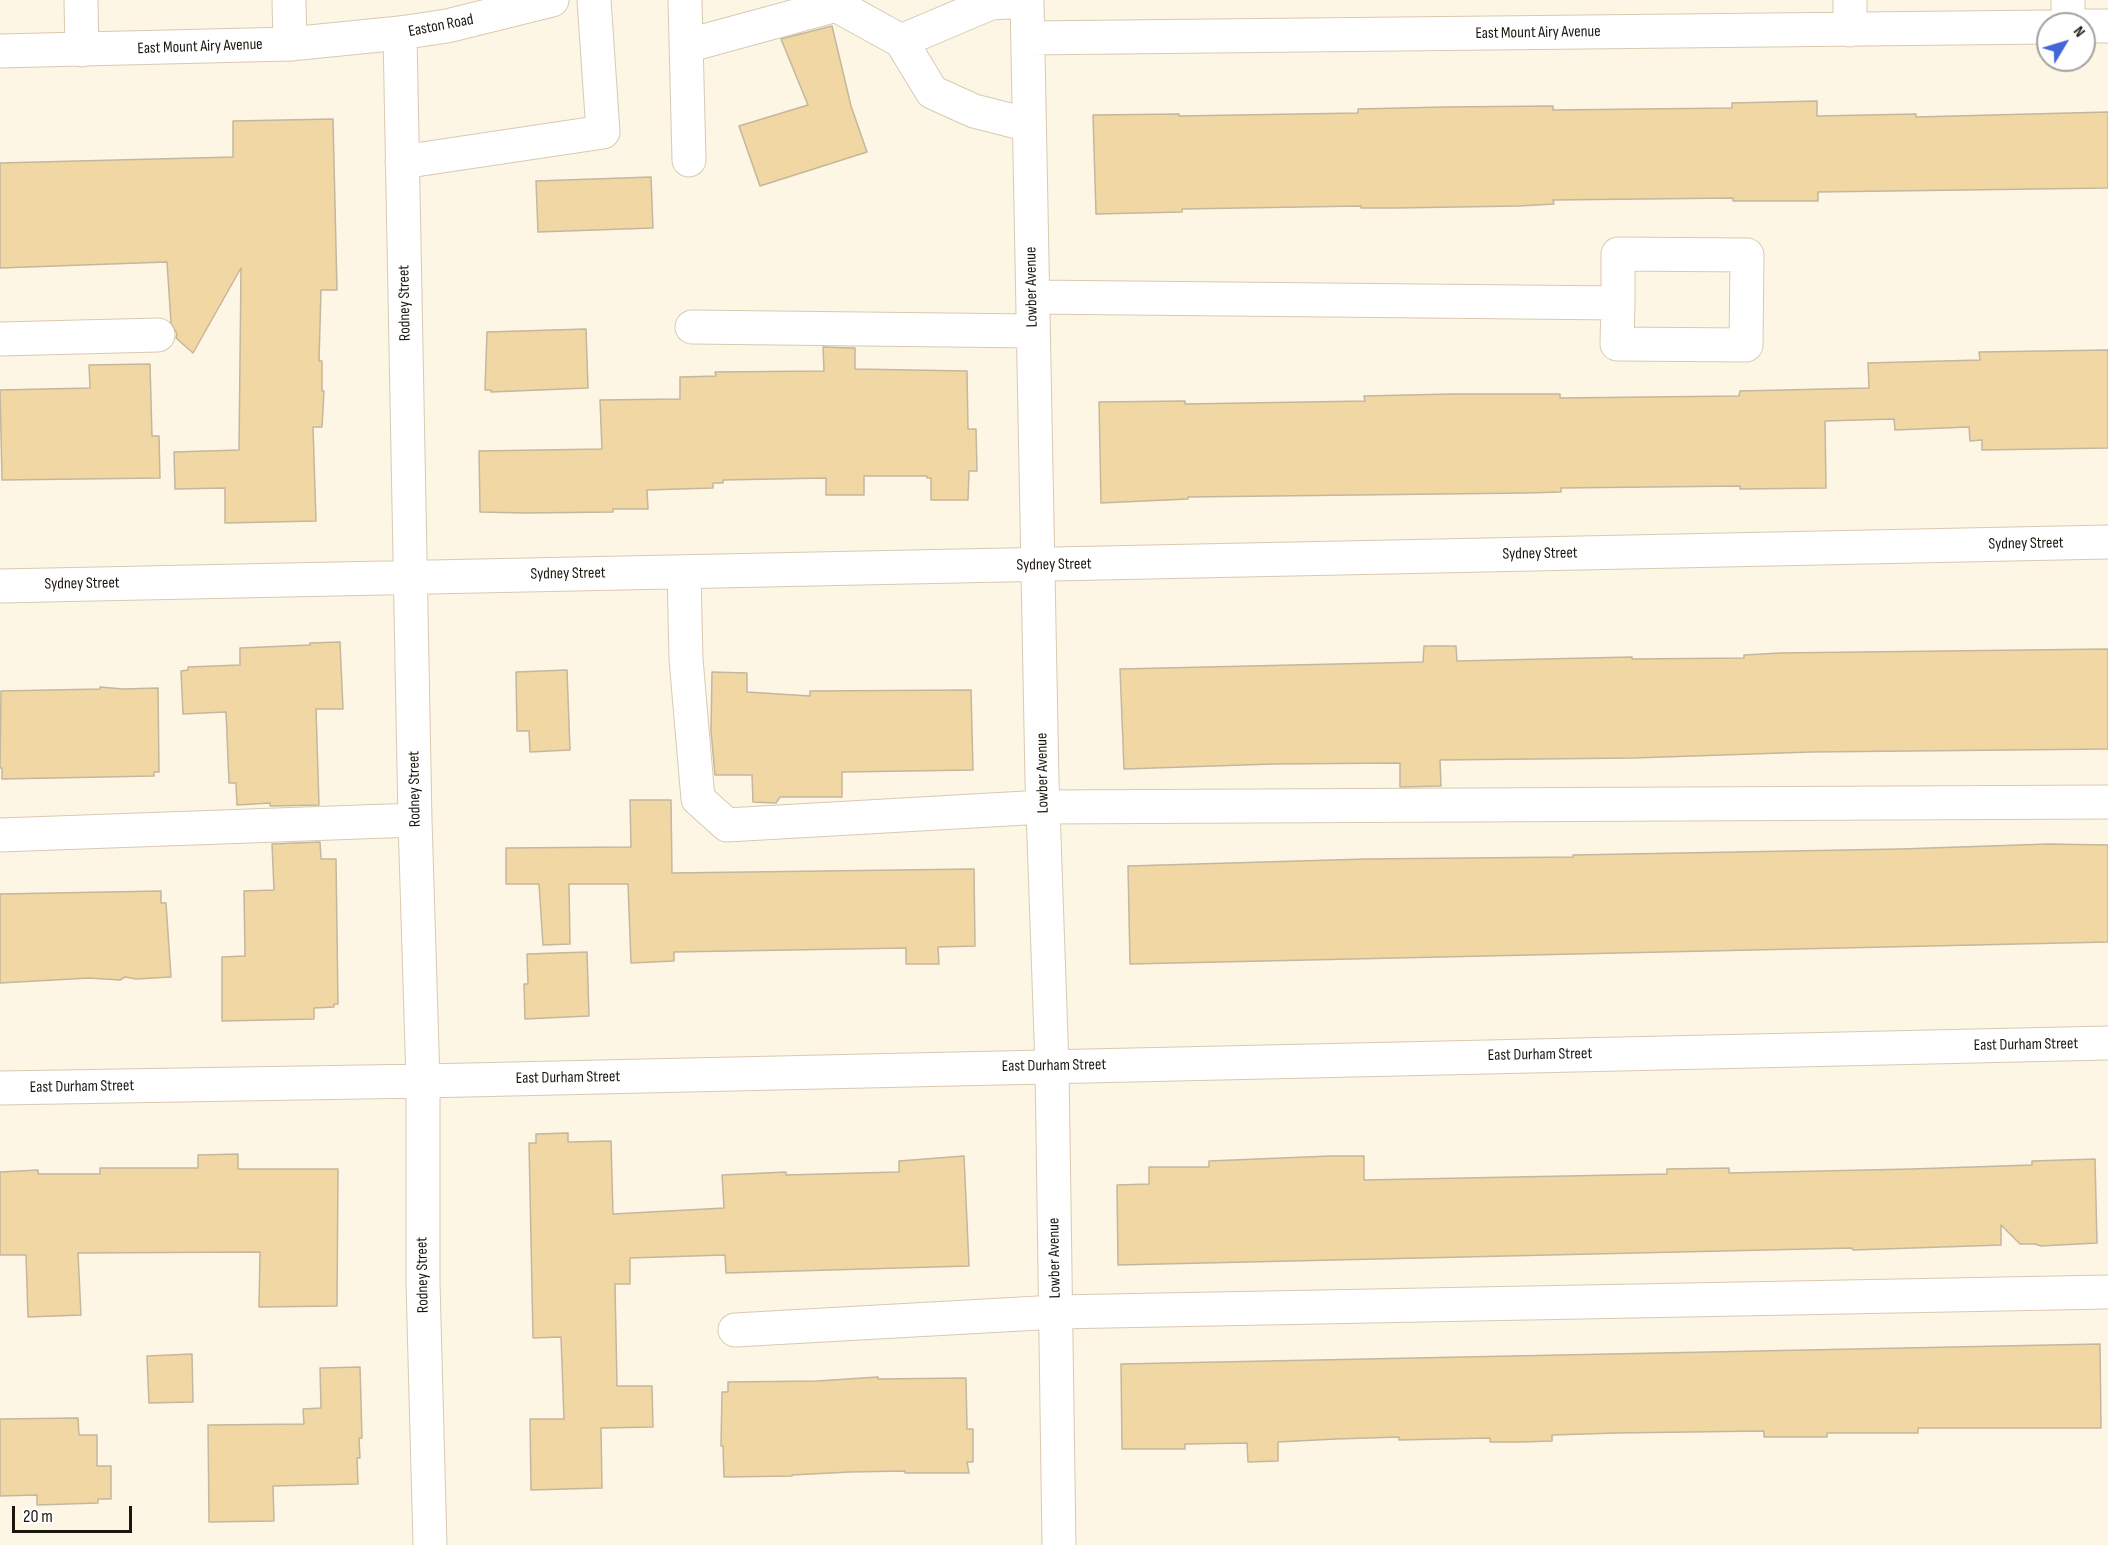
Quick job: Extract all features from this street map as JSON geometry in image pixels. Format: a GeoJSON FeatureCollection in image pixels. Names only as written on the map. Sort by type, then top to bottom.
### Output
{"type":"FeatureCollection","features":[{"type":"Feature","properties":{"kind":"street"},"geometry":{"type":"LineString","coordinates":[[81,0],[82,50]]}},
{"type":"Feature","properties":{"kind":"street"},"geometry":{"type":"LineString","coordinates":[[289,0],[290,44]]}},
{"type":"Feature","properties":{"kind":"street","name":"Easton Road"},"geometry":{"type":"LineString","coordinates":[[400,33],[447,26],[495,7],[552,0]]}},
{"type":"Feature","properties":{"kind":"street"},"geometry":{"type":"LineString","coordinates":[[402,162],[603,132],[594,0]]}},
{"type":"Feature","properties":{"kind":"street"},"geometry":{"type":"LineString","coordinates":[[685,0],[689,160]]}},
{"type":"Feature","properties":{"kind":"street"},"geometry":{"type":"LineString","coordinates":[[901,41],[991,3],[1027,1]]}},
{"type":"Feature","properties":{"kind":"street","name":"Lowber Avenue"},"geometry":{"type":"LineString","coordinates":[[1027,1],[1043,807],[1052,1066],[1059,1545]]}},
{"type":"Feature","properties":{"kind":"street"},"geometry":{"type":"LineString","coordinates":[[686,46],[837,5],[901,41],[932,92],[974,111],[1029,125]]}},
{"type":"Feature","properties":{"kind":"street","name":"East Mount Airy Avenue"},"geometry":{"type":"LineString","coordinates":[[1028,38],[1850,15],[2006,14],[2036,23]]}},
{"type":"Feature","properties":{"kind":"street","name":"East Mount Airy Avenue"},"geometry":{"type":"LineString","coordinates":[[0,51],[290,44],[400,33]]}},
{"type":"Feature","properties":{"kind":"street","name":"Rodney Street"},"geometry":{"type":"LineString","coordinates":[[400,33],[415,820],[423,1081],[423,1283],[430,1545]]}},
{"type":"Feature","properties":{"kind":"street"},"geometry":{"type":"LineString","coordinates":[[1618,254],[1747,255],[1746,345],[1617,344],[1618,303],[1618,254]]}},
{"type":"Feature","properties":{"kind":"street"},"geometry":{"type":"LineString","coordinates":[[1033,297],[1618,303]]}},
{"type":"Feature","properties":{"kind":"street"},"geometry":{"type":"LineString","coordinates":[[692,327],[1033,331]]}},
{"type":"Feature","properties":{"kind":"street"},"geometry":{"type":"LineString","coordinates":[[0,339],[158,335]]}},
{"type":"Feature","properties":{"kind":"street","name":"Sydney Street"},"geometry":{"type":"LineString","coordinates":[[0,586],[2108,542]]}},
{"type":"Feature","properties":{"kind":"street"},"geometry":{"type":"LineString","coordinates":[[684,573],[686,659],[698,799],[727,825],[1043,807],[2108,802]]}},
{"type":"Feature","properties":{"kind":"street"},"geometry":{"type":"LineString","coordinates":[[0,835],[415,820]]}},
{"type":"Feature","properties":{"kind":"street","name":"East Durham Street"},"geometry":{"type":"LineString","coordinates":[[0,1088],[423,1081],[2108,1043]]}},
{"type":"Feature","properties":{"kind":"street"},"geometry":{"type":"LineString","coordinates":[[735,1330],[1056,1312],[2108,1292]]}},
{"type":"Feature","properties":{"kind":"building"},"geometry":{"type":"Polygon","coordinates":[[[832,26],[851,106],[867,152],[760,186],[739,126],[808,105],[781,39],[832,26]]]}},
{"type":"Feature","properties":{"kind":"building"},"geometry":{"type":"Polygon","coordinates":[[[1817,101],[1817,116],[1916,114],[1916,117],[2108,112],[2108,188],[1818,192],[1818,201],[1733,201],[1733,198],[1553,200],[1554,204],[1519,206],[1182,209],[1182,212],[1096,214],[1093,115],[1358,113],[1358,109],[1444,107],[1553,106],[1553,110],[1732,108],[1732,103],[1817,101]]]}},
{"type":"Feature","properties":{"kind":"building"},"geometry":{"type":"Polygon","coordinates":[[[333,119],[337,290],[321,290],[319,361],[322,361],[322,391],[324,391],[322,427],[313,427],[316,521],[225,523],[225,488],[175,489],[174,452],[239,450],[241,268],[193,353],[176,338],[177,334],[171,323],[167,262],[0,268],[0,163],[233,157],[233,121],[333,119]]]}},
{"type":"Feature","properties":{"kind":"building"},"geometry":{"type":"Polygon","coordinates":[[[651,177],[653,228],[538,232],[536,181],[651,177]]]}},
{"type":"Feature","properties":{"kind":"building"},"geometry":{"type":"Polygon","coordinates":[[[586,329],[588,388],[491,392],[491,390],[485,390],[487,332],[586,329]]]}},
{"type":"Feature","properties":{"kind":"building"},"geometry":{"type":"Polygon","coordinates":[[[823,347],[855,348],[855,369],[967,371],[968,429],[976,429],[977,471],[969,471],[968,500],[931,500],[931,478],[927,476],[864,476],[864,495],[826,495],[826,478],[723,480],[723,483],[713,483],[713,488],[647,490],[648,509],[613,509],[613,512],[480,512],[479,451],[602,449],[600,400],[680,399],[680,377],[716,376],[715,372],[824,371],[823,347]]]}},
{"type":"Feature","properties":{"kind":"building"},"geometry":{"type":"Polygon","coordinates":[[[2108,350],[2108,448],[1982,450],[1982,440],[1970,441],[1969,427],[1895,430],[1894,419],[1825,421],[1826,488],[1740,489],[1740,486],[1561,488],[1561,492],[1188,497],[1188,499],[1101,503],[1099,402],[1185,401],[1185,404],[1365,401],[1364,396],[1452,394],[1560,394],[1560,398],[1739,396],[1740,391],[1869,388],[1868,363],[1980,360],[1979,352],[2108,350]]]}},
{"type":"Feature","properties":{"kind":"building"},"geometry":{"type":"Polygon","coordinates":[[[150,364],[152,436],[159,436],[160,478],[2,480],[0,390],[90,388],[89,365],[150,364]]]}},
{"type":"Feature","properties":{"kind":"building"},"geometry":{"type":"Polygon","coordinates":[[[340,642],[343,709],[316,709],[319,805],[270,806],[270,803],[237,805],[236,783],[229,783],[226,712],[183,714],[181,671],[188,670],[188,667],[240,665],[240,648],[340,642]]]}},
{"type":"Feature","properties":{"kind":"building"},"geometry":{"type":"Polygon","coordinates":[[[1424,646],[1456,646],[1457,661],[1632,657],[1632,659],[1744,658],[1744,655],[1780,653],[2108,649],[2108,749],[1811,752],[1634,758],[1440,760],[1441,786],[1400,787],[1400,763],[1124,769],[1120,669],[1423,662],[1424,646]]]}},
{"type":"Feature","properties":{"kind":"building"},"geometry":{"type":"Polygon","coordinates":[[[567,670],[570,750],[530,752],[529,731],[517,731],[516,672],[567,670]]]}},
{"type":"Feature","properties":{"kind":"building"},"geometry":{"type":"Polygon","coordinates":[[[712,672],[747,673],[747,692],[810,696],[810,691],[971,690],[973,770],[842,772],[842,797],[780,797],[776,803],[753,802],[752,775],[715,775],[711,731],[712,672]]]}},
{"type":"Feature","properties":{"kind":"building"},"geometry":{"type":"Polygon","coordinates":[[[100,687],[158,688],[159,772],[154,772],[154,776],[2,779],[2,768],[0,768],[1,691],[100,689],[100,687]]]}},
{"type":"Feature","properties":{"kind":"building"},"geometry":{"type":"Polygon","coordinates":[[[630,800],[671,800],[672,873],[974,869],[975,946],[938,947],[939,964],[906,964],[906,948],[674,952],[674,961],[631,963],[628,884],[569,884],[570,944],[543,945],[539,884],[506,884],[506,848],[631,847],[630,800]]]}},
{"type":"Feature","properties":{"kind":"building"},"geometry":{"type":"Polygon","coordinates":[[[320,842],[321,859],[336,859],[338,1004],[334,1004],[334,1007],[314,1008],[314,1019],[222,1021],[222,957],[245,956],[244,891],[274,890],[272,844],[320,842]]]}},
{"type":"Feature","properties":{"kind":"building"},"geometry":{"type":"Polygon","coordinates":[[[2049,844],[2108,845],[2108,942],[1130,964],[1128,866],[2049,844]]]}},
{"type":"Feature","properties":{"kind":"building"},"geometry":{"type":"Polygon","coordinates":[[[161,891],[161,903],[166,903],[171,977],[136,979],[125,977],[120,980],[89,978],[0,983],[0,894],[161,891]]]}},
{"type":"Feature","properties":{"kind":"building"},"geometry":{"type":"Polygon","coordinates":[[[587,952],[589,1016],[525,1019],[524,984],[528,984],[527,954],[587,952]]]}},
{"type":"Feature","properties":{"kind":"building"},"geometry":{"type":"Polygon","coordinates":[[[568,1133],[568,1142],[611,1141],[613,1214],[724,1208],[722,1175],[786,1172],[786,1175],[899,1172],[899,1161],[964,1156],[969,1266],[726,1273],[725,1255],[630,1258],[630,1284],[615,1284],[617,1386],[652,1386],[653,1427],[601,1428],[602,1488],[531,1490],[530,1419],[564,1419],[561,1337],[533,1338],[529,1143],[536,1143],[536,1134],[568,1133]]]}},
{"type":"Feature","properties":{"kind":"building"},"geometry":{"type":"Polygon","coordinates":[[[238,1154],[238,1169],[338,1169],[337,1306],[259,1307],[260,1252],[78,1253],[81,1315],[28,1317],[26,1255],[0,1255],[0,1172],[38,1170],[38,1174],[100,1174],[100,1168],[198,1168],[198,1155],[238,1154]]]}},
{"type":"Feature","properties":{"kind":"building"},"geometry":{"type":"Polygon","coordinates":[[[1364,1156],[1364,1180],[1667,1174],[1667,1169],[1729,1168],[1729,1173],[1912,1169],[2032,1165],[2032,1161],[2095,1159],[2097,1243],[2041,1246],[2020,1244],[2001,1225],[2001,1245],[1118,1265],[1117,1185],[1149,1184],[1149,1167],[1209,1167],[1209,1161],[1364,1156]]]}},
{"type":"Feature","properties":{"kind":"building"},"geometry":{"type":"Polygon","coordinates":[[[2100,1344],[2101,1428],[1918,1428],[1918,1433],[1827,1433],[1827,1437],[1764,1437],[1764,1431],[1616,1433],[1552,1435],[1552,1441],[1522,1442],[1490,1442],[1490,1438],[1336,1439],[1278,1442],[1278,1461],[1248,1462],[1247,1443],[1185,1444],[1185,1449],[1122,1449],[1121,1364],[2100,1344]]]}},
{"type":"Feature","properties":{"kind":"building"},"geometry":{"type":"Polygon","coordinates":[[[192,1354],[193,1402],[149,1403],[147,1356],[192,1354]]]}},
{"type":"Feature","properties":{"kind":"building"},"geometry":{"type":"Polygon","coordinates":[[[360,1367],[362,1438],[359,1438],[360,1458],[357,1458],[358,1484],[273,1486],[274,1521],[209,1522],[208,1425],[304,1424],[303,1409],[321,1408],[320,1368],[360,1367]]]}},
{"type":"Feature","properties":{"kind":"building"},"geometry":{"type":"Polygon","coordinates":[[[878,1377],[878,1379],[966,1378],[967,1429],[973,1429],[973,1462],[967,1462],[969,1473],[905,1473],[905,1471],[724,1477],[723,1446],[721,1446],[722,1392],[728,1392],[728,1382],[817,1381],[878,1377]]]}},
{"type":"Feature","properties":{"kind":"building"},"geometry":{"type":"Polygon","coordinates":[[[78,1418],[79,1435],[97,1435],[97,1466],[111,1466],[111,1499],[98,1499],[98,1503],[37,1505],[37,1495],[0,1496],[0,1419],[78,1418]]]}}]}
